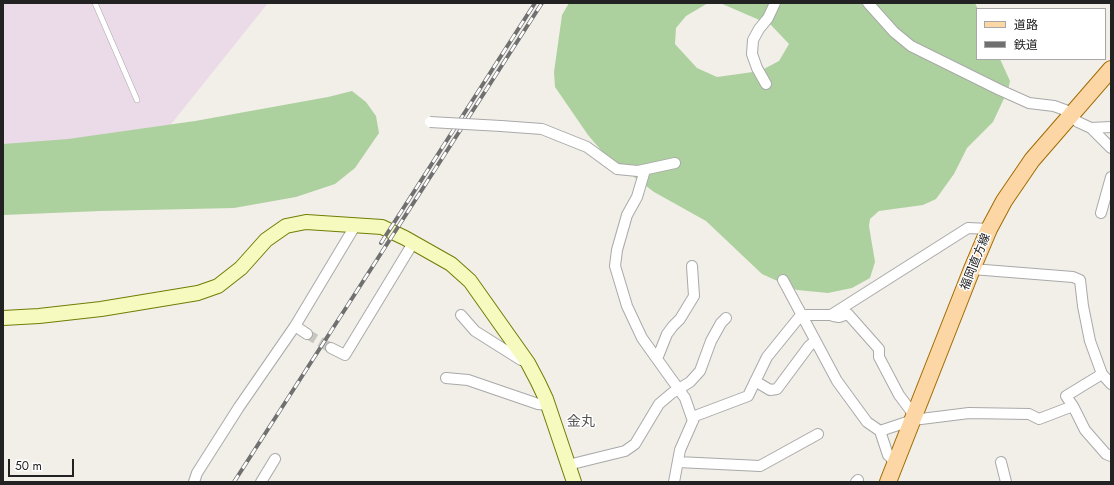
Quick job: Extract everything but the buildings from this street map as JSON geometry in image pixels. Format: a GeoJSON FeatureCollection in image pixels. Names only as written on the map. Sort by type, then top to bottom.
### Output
{"type":"FeatureCollection","features":[{"type":"Feature","properties":{"kind":"main road","name":"福岡直方線"},"geometry":{"type":"LineString","coordinates":[[888,482],[972,269],[989,229],[1004,201],[1032,160],[1111,69]]}},
{"type":"Feature","properties":{"kind":"street"},"geometry":{"type":"LineString","coordinates":[[766,84],[757,68],[752,54],[753,40],[759,29],[768,18],[775,3]]}},
{"type":"Feature","properties":{"kind":"street"},"geometry":{"type":"LineString","coordinates":[[868,3],[894,32],[912,46],[1029,103],[1054,106],[1065,110],[1078,122],[1091,128],[1111,148]]}},
{"type":"Feature","properties":{"kind":"street"},"geometry":{"type":"LineString","coordinates":[[430,122],[542,129],[587,147],[617,169],[638,171],[675,163]]}},
{"type":"Feature","properties":{"kind":"street"},"geometry":{"type":"LineString","coordinates":[[1091,128],[1111,127]]}},
{"type":"Feature","properties":{"kind":"street"},"geometry":{"type":"LineString","coordinates":[[645,170],[638,197],[627,215],[618,244],[614,266],[627,306],[642,338],[685,398],[693,421]]}},
{"type":"Feature","properties":{"kind":"street"},"geometry":{"type":"LineString","coordinates":[[1100,213],[1111,177]]}},
{"type":"Feature","properties":{"kind":"street"},"geometry":{"type":"LineString","coordinates":[[3,318],[93,310],[198,293],[218,286],[241,268],[266,240],[286,226],[306,222],[382,227],[451,264],[470,281],[525,359],[538,382],[548,405],[574,482]]}},
{"type":"Feature","properties":{"kind":"street"},"geometry":{"type":"LineString","coordinates":[[194,482],[197,473],[239,407],[295,326],[355,226]]}},
{"type":"Feature","properties":{"kind":"street"},"geometry":{"type":"LineString","coordinates":[[831,315],[968,228],[989,229]]}},
{"type":"Feature","properties":{"kind":"street"},"geometry":{"type":"LineString","coordinates":[[331,348],[345,355],[414,243]]}},
{"type":"Feature","properties":{"kind":"street"},"geometry":{"type":"LineString","coordinates":[[657,359],[667,334],[680,319],[694,296],[692,266]]}},
{"type":"Feature","properties":{"kind":"street"},"geometry":{"type":"LineString","coordinates":[[972,269],[1073,277],[1080,280],[1083,306],[1090,341],[1102,374],[1111,384]]}},
{"type":"Feature","properties":{"kind":"street"},"geometry":{"type":"LineString","coordinates":[[783,280],[837,382],[867,422],[880,431],[888,455],[896,463]]}},
{"type":"Feature","properties":{"kind":"street"},"geometry":{"type":"LineString","coordinates":[[801,315],[831,315],[839,317],[848,314],[879,349],[879,357],[899,395],[914,416]]}},
{"type":"Feature","properties":{"kind":"street"},"geometry":{"type":"LineString","coordinates":[[461,315],[475,331],[521,360],[525,359]]}},
{"type":"Feature","properties":{"kind":"street"},"geometry":{"type":"LineString","coordinates":[[674,482],[680,450],[696,416],[748,396],[767,357],[801,315]]}},
{"type":"Feature","properties":{"kind":"street"},"geometry":{"type":"LineString","coordinates":[[568,465],[625,451],[635,444],[659,404],[672,393],[690,382],[700,371],[711,341],[721,323],[726,318]]}},
{"type":"Feature","properties":{"kind":"street"},"geometry":{"type":"LineString","coordinates":[[295,326],[307,334]]}},
{"type":"Feature","properties":{"kind":"street"},"geometry":{"type":"LineString","coordinates":[[755,381],[770,390],[778,390],[809,346],[815,341]]}},
{"type":"Feature","properties":{"kind":"street"},"geometry":{"type":"LineString","coordinates":[[1102,374],[1066,396],[1073,406],[1085,430],[1106,454],[1111,456]]}},
{"type":"Feature","properties":{"kind":"street"},"geometry":{"type":"LineString","coordinates":[[446,378],[468,380],[538,404],[548,405]]}},
{"type":"Feature","properties":{"kind":"street"},"geometry":{"type":"LineString","coordinates":[[880,431],[914,416],[1029,414],[1039,419],[1073,406]]}},
{"type":"Feature","properties":{"kind":"street"},"geometry":{"type":"LineString","coordinates":[[678,462],[760,466],[818,434]]}},
{"type":"Feature","properties":{"kind":"street"},"geometry":{"type":"LineString","coordinates":[[261,482],[275,460]]}},
{"type":"Feature","properties":{"kind":"street"},"geometry":{"type":"LineString","coordinates":[[1001,462],[1006,482]]}},
{"type":"Feature","properties":{"kind":"lane"},"geometry":{"type":"LineString","coordinates":[[95,3],[137,100]]}},
{"type":"Feature","properties":{"kind":"shaded area"},"geometry":{"type":"Polygon","coordinates":[[[3,3],[268,3],[164,133],[3,186],[3,3]]]}},
{"type":"Feature","properties":{"kind":"green space"},"geometry":{"type":"Polygon","coordinates":[[[569,3],[708,3],[686,16],[676,28],[675,44],[697,68],[717,77],[760,71],[779,61],[789,44],[771,25],[720,3],[975,3],[978,8],[976,8],[976,60],[1000,60],[1010,81],[1008,90],[993,122],[967,148],[954,174],[936,199],[923,205],[879,211],[870,219],[869,226],[875,262],[870,278],[852,288],[828,293],[797,290],[762,274],[706,221],[654,192],[606,156],[588,135],[555,87],[554,72],[562,15],[569,3]]]}},
{"type":"Feature","properties":{"kind":"green space"},"geometry":{"type":"Polygon","coordinates":[[[352,91],[366,102],[376,116],[379,133],[355,168],[335,184],[296,197],[234,208],[3,215],[3,144],[68,139],[195,121],[328,97],[352,91]]]}},
{"type":"Feature","properties":{"kind":"tunnel"},"geometry":{"type":"LineString","coordinates":[[307,334],[331,348]]}},
{"type":"Feature","properties":{"kind":"railway"},"geometry":{"type":"LineString","coordinates":[[381,243],[535,3]]}},
{"type":"Feature","properties":{"kind":"railway"},"geometry":{"type":"LineString","coordinates":[[234,482],[542,3]]}},
{"type":"Feature","properties":{"kind":"district","name":"金丸"},"geometry":{"type":"Point","coordinates":[581,423]}}]}
